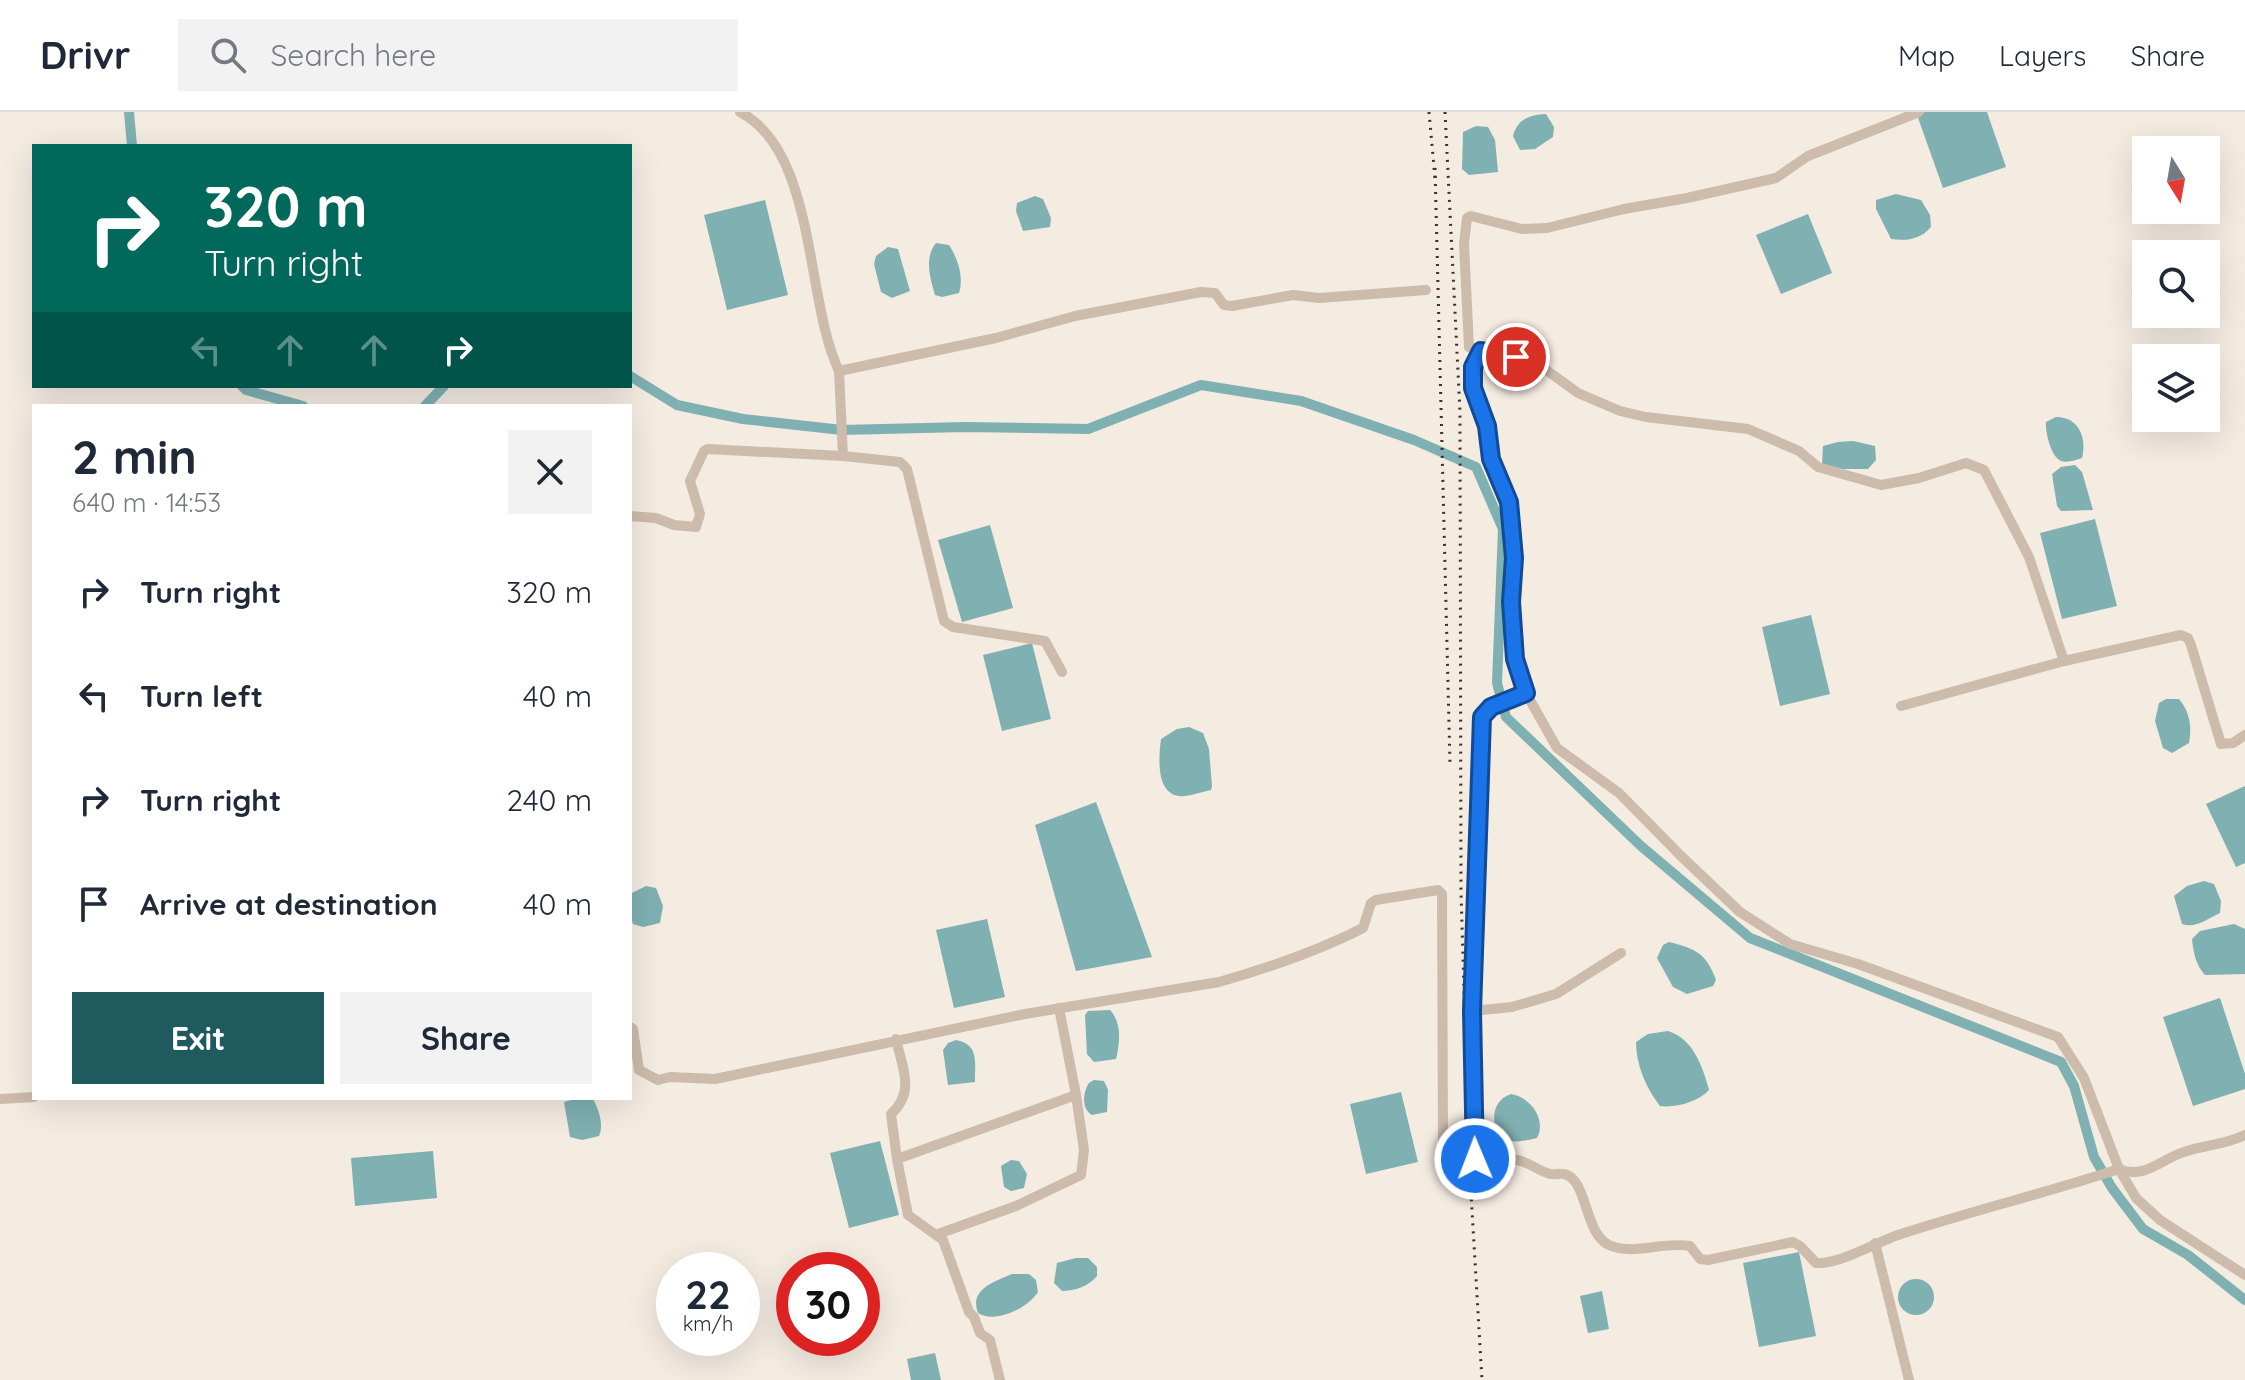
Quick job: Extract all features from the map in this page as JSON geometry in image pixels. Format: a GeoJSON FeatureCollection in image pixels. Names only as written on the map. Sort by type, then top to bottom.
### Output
{"type":"FeatureCollection","features":[{"type":"Feature","properties":{"kind":"street"},"geometry":{"type":"LineString","coordinates":[[740,112],[759,126],[777,151],[790,177],[802,214],[818,297],[839,371],[844,453]]}},
{"type":"Feature","properties":{"kind":"street"},"geometry":{"type":"LineString","coordinates":[[1919,112],[1808,156],[1776,178],[1547,228],[1522,229],[1476,217],[1467,218],[1464,244],[1469,347],[1538,364],[1578,393],[1620,411],[1748,429],[1799,451],[1818,467],[1881,485],[1919,478],[1966,463],[1976,465],[1984,470],[2029,557],[2064,661]]}},
{"type":"Feature","properties":{"kind":"street"},"geometry":{"type":"LineString","coordinates":[[839,371],[996,338],[1075,316],[1201,292],[1215,293],[1224,305],[1232,306],[1293,295],[1319,298],[1426,290]]}},
{"type":"Feature","properties":{"kind":"street"},"geometry":{"type":"LineString","coordinates":[[1481,351],[1473,367],[1473,388],[1487,426],[1491,459],[1509,502],[1514,558],[1511,602],[1515,659],[1526,693],[1557,748],[1619,793],[1740,912],[1790,944],[1858,964],[2058,1037],[2084,1078],[2115,1171],[2136,1198],[2160,1220],[2245,1275]]}},
{"type":"Feature","properties":{"kind":"street"},"geometry":{"type":"LineString","coordinates":[[632,516],[696,527],[700,514],[690,481],[704,451],[708,449],[844,453],[900,462],[907,469],[944,621],[953,627],[1045,641],[1062,672]]}},
{"type":"Feature","properties":{"kind":"street"},"geometry":{"type":"LineString","coordinates":[[1901,706],[2064,661],[2181,635],[2188,638],[2191,645],[2221,744],[2233,743],[2245,735]]}},
{"type":"Feature","properties":{"kind":"street"},"geometry":{"type":"LineString","coordinates":[[1475,1159],[1472,1011],[1482,717],[1491,707],[1526,693]]}},
{"type":"Feature","properties":{"kind":"street"},"geometry":{"type":"LineString","coordinates":[[632,1028],[639,1070],[658,1080],[670,1077],[715,1079],[896,1039],[1249,974],[1363,928],[1371,903],[1376,900],[1438,890],[1442,894],[1443,1144],[1451,1156],[1517,1160],[1534,1164],[1550,1174],[1571,1177],[1600,1239],[1609,1245],[1628,1248],[1680,1244],[1690,1246],[1700,1259],[1708,1260],[1793,1242],[1816,1263],[1826,1264],[1875,1243],[1971,1211],[2115,1171],[2140,1172],[2183,1152],[2219,1146],[2245,1135]]}},
{"type":"Feature","properties":{"kind":"street"},"geometry":{"type":"LineString","coordinates":[[1472,1011],[1512,1007],[1556,994],[1621,953]]}},
{"type":"Feature","properties":{"kind":"street"},"geometry":{"type":"LineString","coordinates":[[938,1234],[1016,1206],[1081,1175],[1084,1150],[1059,1008]]}},
{"type":"Feature","properties":{"kind":"street"},"geometry":{"type":"LineString","coordinates":[[896,1039],[907,1091],[891,1114],[908,1215],[943,1240],[976,1327],[990,1340],[1000,1380]]}},
{"type":"Feature","properties":{"kind":"street"},"geometry":{"type":"LineString","coordinates":[[897,1159],[1076,1095]]}},
{"type":"Feature","properties":{"kind":"street"},"geometry":{"type":"LineString","coordinates":[[0,1099],[32,1097]]}},
{"type":"Feature","properties":{"kind":"street"},"geometry":{"type":"LineString","coordinates":[[1875,1243],[1909,1380]]}},
{"type":"Feature","properties":{"kind":"water"},"geometry":{"type":"Polygon","coordinates":[[[1925,112],[1987,112],[2006,167],[1943,188],[1917,115],[1925,112]]]}},
{"type":"Feature","properties":{"kind":"water"},"geometry":{"type":"Polygon","coordinates":[[[1546,114],[1554,127],[1553,137],[1535,149],[1520,150],[1513,136],[1518,126],[1530,117],[1546,114]]]}},
{"type":"Feature","properties":{"kind":"water"},"geometry":{"type":"Polygon","coordinates":[[[1476,126],[1488,127],[1495,140],[1498,172],[1469,175],[1462,169],[1463,132],[1476,126]]]}},
{"type":"Feature","properties":{"kind":"water"},"geometry":{"type":"Polygon","coordinates":[[[1896,194],[1921,200],[1930,215],[1931,227],[1922,235],[1907,240],[1891,239],[1876,209],[1876,200],[1896,194]]]}},
{"type":"Feature","properties":{"kind":"water"},"geometry":{"type":"Polygon","coordinates":[[[1035,196],[1043,199],[1051,218],[1050,227],[1023,231],[1016,211],[1017,203],[1035,196]]]}},
{"type":"Feature","properties":{"kind":"water"},"geometry":{"type":"Polygon","coordinates":[[[765,200],[788,295],[727,310],[704,215],[765,200]]]}},
{"type":"Feature","properties":{"kind":"water"},"geometry":{"type":"Polygon","coordinates":[[[1808,214],[1832,273],[1781,294],[1756,235],[1808,214]]]}},
{"type":"Feature","properties":{"kind":"water"},"geometry":{"type":"Polygon","coordinates":[[[936,243],[949,245],[955,256],[960,274],[959,293],[942,297],[935,295],[929,262],[936,243]]]}},
{"type":"Feature","properties":{"kind":"water"},"geometry":{"type":"Polygon","coordinates":[[[888,247],[898,249],[910,291],[892,298],[881,292],[874,264],[876,256],[888,247]]]}},
{"type":"Feature","properties":{"kind":"water"},"geometry":{"type":"Polygon","coordinates":[[[2056,417],[2070,421],[2080,430],[2082,458],[2063,462],[2054,455],[2046,422],[2056,417]]]}},
{"type":"Feature","properties":{"kind":"water"},"geometry":{"type":"Polygon","coordinates":[[[1853,441],[1875,446],[1876,460],[1868,469],[1833,469],[1822,464],[1823,446],[1853,441]]]}},
{"type":"Feature","properties":{"kind":"water"},"geometry":{"type":"Polygon","coordinates":[[[2075,465],[2082,472],[2093,510],[2061,511],[2057,506],[2052,474],[2061,467],[2075,465]]]}},
{"type":"Feature","properties":{"kind":"water"},"geometry":{"type":"Polygon","coordinates":[[[2095,519],[2117,606],[2062,619],[2040,533],[2095,519]]]}},
{"type":"Feature","properties":{"kind":"water"},"geometry":{"type":"Polygon","coordinates":[[[990,525],[1013,608],[962,622],[938,540],[990,525]]]}},
{"type":"Feature","properties":{"kind":"water"},"geometry":{"type":"Polygon","coordinates":[[[1811,615],[1830,694],[1780,706],[1762,627],[1811,615]]]}},
{"type":"Feature","properties":{"kind":"water"},"geometry":{"type":"Polygon","coordinates":[[[1032,643],[1051,719],[1002,731],[983,655],[1032,643]]]}},
{"type":"Feature","properties":{"kind":"water"},"geometry":{"type":"Polygon","coordinates":[[[2166,699],[2179,699],[2186,709],[2190,725],[2189,743],[2172,753],[2163,748],[2155,721],[2159,703],[2166,699]]]}},
{"type":"Feature","properties":{"kind":"water"},"geometry":{"type":"Polygon","coordinates":[[[1189,727],[1203,733],[1209,749],[1212,786],[1211,790],[1179,796],[1171,793],[1162,781],[1159,763],[1161,739],[1177,729],[1189,727]]]}},
{"type":"Feature","properties":{"kind":"water"},"geometry":{"type":"Polygon","coordinates":[[[2245,786],[2245,863],[2236,867],[2206,804],[2245,786]]]}},
{"type":"Feature","properties":{"kind":"water"},"geometry":{"type":"Polygon","coordinates":[[[1096,802],[1152,957],[1076,971],[1035,825],[1096,802]]]}},
{"type":"Feature","properties":{"kind":"water"},"geometry":{"type":"Polygon","coordinates":[[[2204,881],[2214,884],[2221,901],[2220,913],[2196,924],[2182,924],[2174,896],[2187,886],[2204,881]]]}},
{"type":"Feature","properties":{"kind":"water"},"geometry":{"type":"Polygon","coordinates":[[[646,886],[656,888],[663,906],[660,923],[643,927],[633,924],[632,893],[646,886]]]}},
{"type":"Feature","properties":{"kind":"water"},"geometry":{"type":"Polygon","coordinates":[[[987,919],[1005,997],[954,1008],[936,930],[987,919]]]}},
{"type":"Feature","properties":{"kind":"water"},"geometry":{"type":"Polygon","coordinates":[[[2234,924],[2245,929],[2245,974],[2205,975],[2199,967],[2192,939],[2200,931],[2234,924]]]}},
{"type":"Feature","properties":{"kind":"water"},"geometry":{"type":"Polygon","coordinates":[[[1669,942],[1693,950],[1704,958],[1716,980],[1713,986],[1687,994],[1673,987],[1657,958],[1663,945],[1669,942]]]}},
{"type":"Feature","properties":{"kind":"water"},"geometry":{"type":"Polygon","coordinates":[[[2220,998],[2245,1074],[2245,1089],[2193,1106],[2163,1017],[2220,998]]]}},
{"type":"Feature","properties":{"kind":"water"},"geometry":{"type":"Polygon","coordinates":[[[1110,1010],[1117,1021],[1119,1033],[1116,1059],[1094,1062],[1087,1054],[1085,1015],[1088,1011],[1110,1010]]]}},
{"type":"Feature","properties":{"kind":"water"},"geometry":{"type":"Polygon","coordinates":[[[1668,1031],[1690,1047],[1700,1062],[1709,1090],[1686,1103],[1660,1106],[1643,1076],[1636,1042],[1648,1034],[1668,1031]]]}},
{"type":"Feature","properties":{"kind":"water"},"geometry":{"type":"Polygon","coordinates":[[[956,1040],[969,1045],[972,1050],[975,1082],[948,1085],[943,1050],[948,1043],[956,1040]]]}},
{"type":"Feature","properties":{"kind":"water"},"geometry":{"type":"Polygon","coordinates":[[[1104,1081],[1108,1090],[1107,1112],[1092,1115],[1086,1109],[1084,1095],[1089,1083],[1104,1081]]]}},
{"type":"Feature","properties":{"kind":"water"},"geometry":{"type":"Polygon","coordinates":[[[1401,1092],[1418,1162],[1366,1174],[1350,1104],[1401,1092]]]}},
{"type":"Feature","properties":{"kind":"water"},"geometry":{"type":"Polygon","coordinates":[[[1511,1094],[1524,1099],[1535,1110],[1540,1124],[1537,1138],[1510,1140],[1497,1129],[1496,1109],[1511,1094]]]}},
{"type":"Feature","properties":{"kind":"water"},"geometry":{"type":"Polygon","coordinates":[[[593,1100],[600,1117],[599,1136],[582,1140],[570,1137],[564,1102],[593,1100]]]}},
{"type":"Feature","properties":{"kind":"water"},"geometry":{"type":"Polygon","coordinates":[[[880,1141],[899,1215],[849,1228],[830,1153],[880,1141]]]}},
{"type":"Feature","properties":{"kind":"water"},"geometry":{"type":"Polygon","coordinates":[[[433,1151],[437,1198],[355,1206],[351,1158],[433,1151]]]}},
{"type":"Feature","properties":{"kind":"water"},"geometry":{"type":"Polygon","coordinates":[[[1011,1160],[1019,1161],[1027,1174],[1024,1188],[1011,1191],[1004,1187],[1001,1166],[1011,1160]]]}},
{"type":"Feature","properties":{"kind":"water"},"geometry":{"type":"Polygon","coordinates":[[[1799,1252],[1816,1336],[1759,1347],[1743,1263],[1799,1252]]]}},
{"type":"Feature","properties":{"kind":"water"},"geometry":{"type":"Polygon","coordinates":[[[1088,1258],[1097,1267],[1097,1276],[1081,1287],[1062,1291],[1054,1283],[1057,1263],[1088,1258]]]}},
{"type":"Feature","properties":{"kind":"water"},"geometry":{"type":"Polygon","coordinates":[[[1012,1274],[1029,1274],[1036,1280],[1038,1292],[1027,1304],[1011,1313],[994,1317],[978,1313],[976,1305],[980,1292],[1012,1274]]]}},
{"type":"Feature","properties":{"kind":"water"},"geometry":{"type":"Polygon","coordinates":[[[1916,1279],[1929,1284],[1934,1297],[1929,1310],[1916,1315],[1903,1310],[1898,1297],[1903,1284],[1916,1279]]]}},
{"type":"Feature","properties":{"kind":"water"},"geometry":{"type":"Polygon","coordinates":[[[1602,1291],[1609,1329],[1588,1333],[1580,1296],[1602,1291]]]}},
{"type":"Feature","properties":{"kind":"water"},"geometry":{"type":"Polygon","coordinates":[[[935,1353],[941,1380],[911,1380],[907,1359],[935,1353]]]}},
{"type":"Feature","properties":{"kind":"waterway"},"geometry":{"type":"LineString","coordinates":[[129,112],[132,144]]}},
{"type":"Feature","properties":{"kind":"waterway"},"geometry":{"type":"LineString","coordinates":[[632,377],[677,405],[743,419],[842,430],[964,427],[1088,429],[1201,385],[1301,401],[1414,440],[1476,467],[1503,529],[1497,683],[1506,717],[1641,846],[1750,938],[2061,1062],[2074,1086],[2094,1157],[2112,1188],[2143,1229],[2188,1255],[2245,1300]]}},
{"type":"Feature","properties":{"kind":"waterway"},"geometry":{"type":"LineString","coordinates":[[244,388],[296,404]]}},
{"type":"Feature","properties":{"kind":"waterway"},"geometry":{"type":"LineString","coordinates":[[427,404],[442,388]]}},
{"type":"Feature","properties":{"kind":"railway"},"geometry":{"type":"LineString","coordinates":[[1429,112],[1435,178]]}},
{"type":"Feature","properties":{"kind":"railway"},"geometry":{"type":"LineString","coordinates":[[1445,112],[1460,412],[1461,891],[1469,1159],[1482,1380]]}},
{"type":"Feature","properties":{"kind":"railway"},"geometry":{"type":"LineString","coordinates":[[1435,168],[1450,764]]}},
{"type":"Feature","properties":{"kind":"route"},"geometry":{"type":"LineString","coordinates":[[1475,1159],[1472,1011],[1482,717],[1491,707],[1526,693],[1515,659],[1511,602],[1514,558],[1509,502],[1491,459],[1487,426],[1473,388],[1473,367],[1481,351],[1516,357]]}}]}
